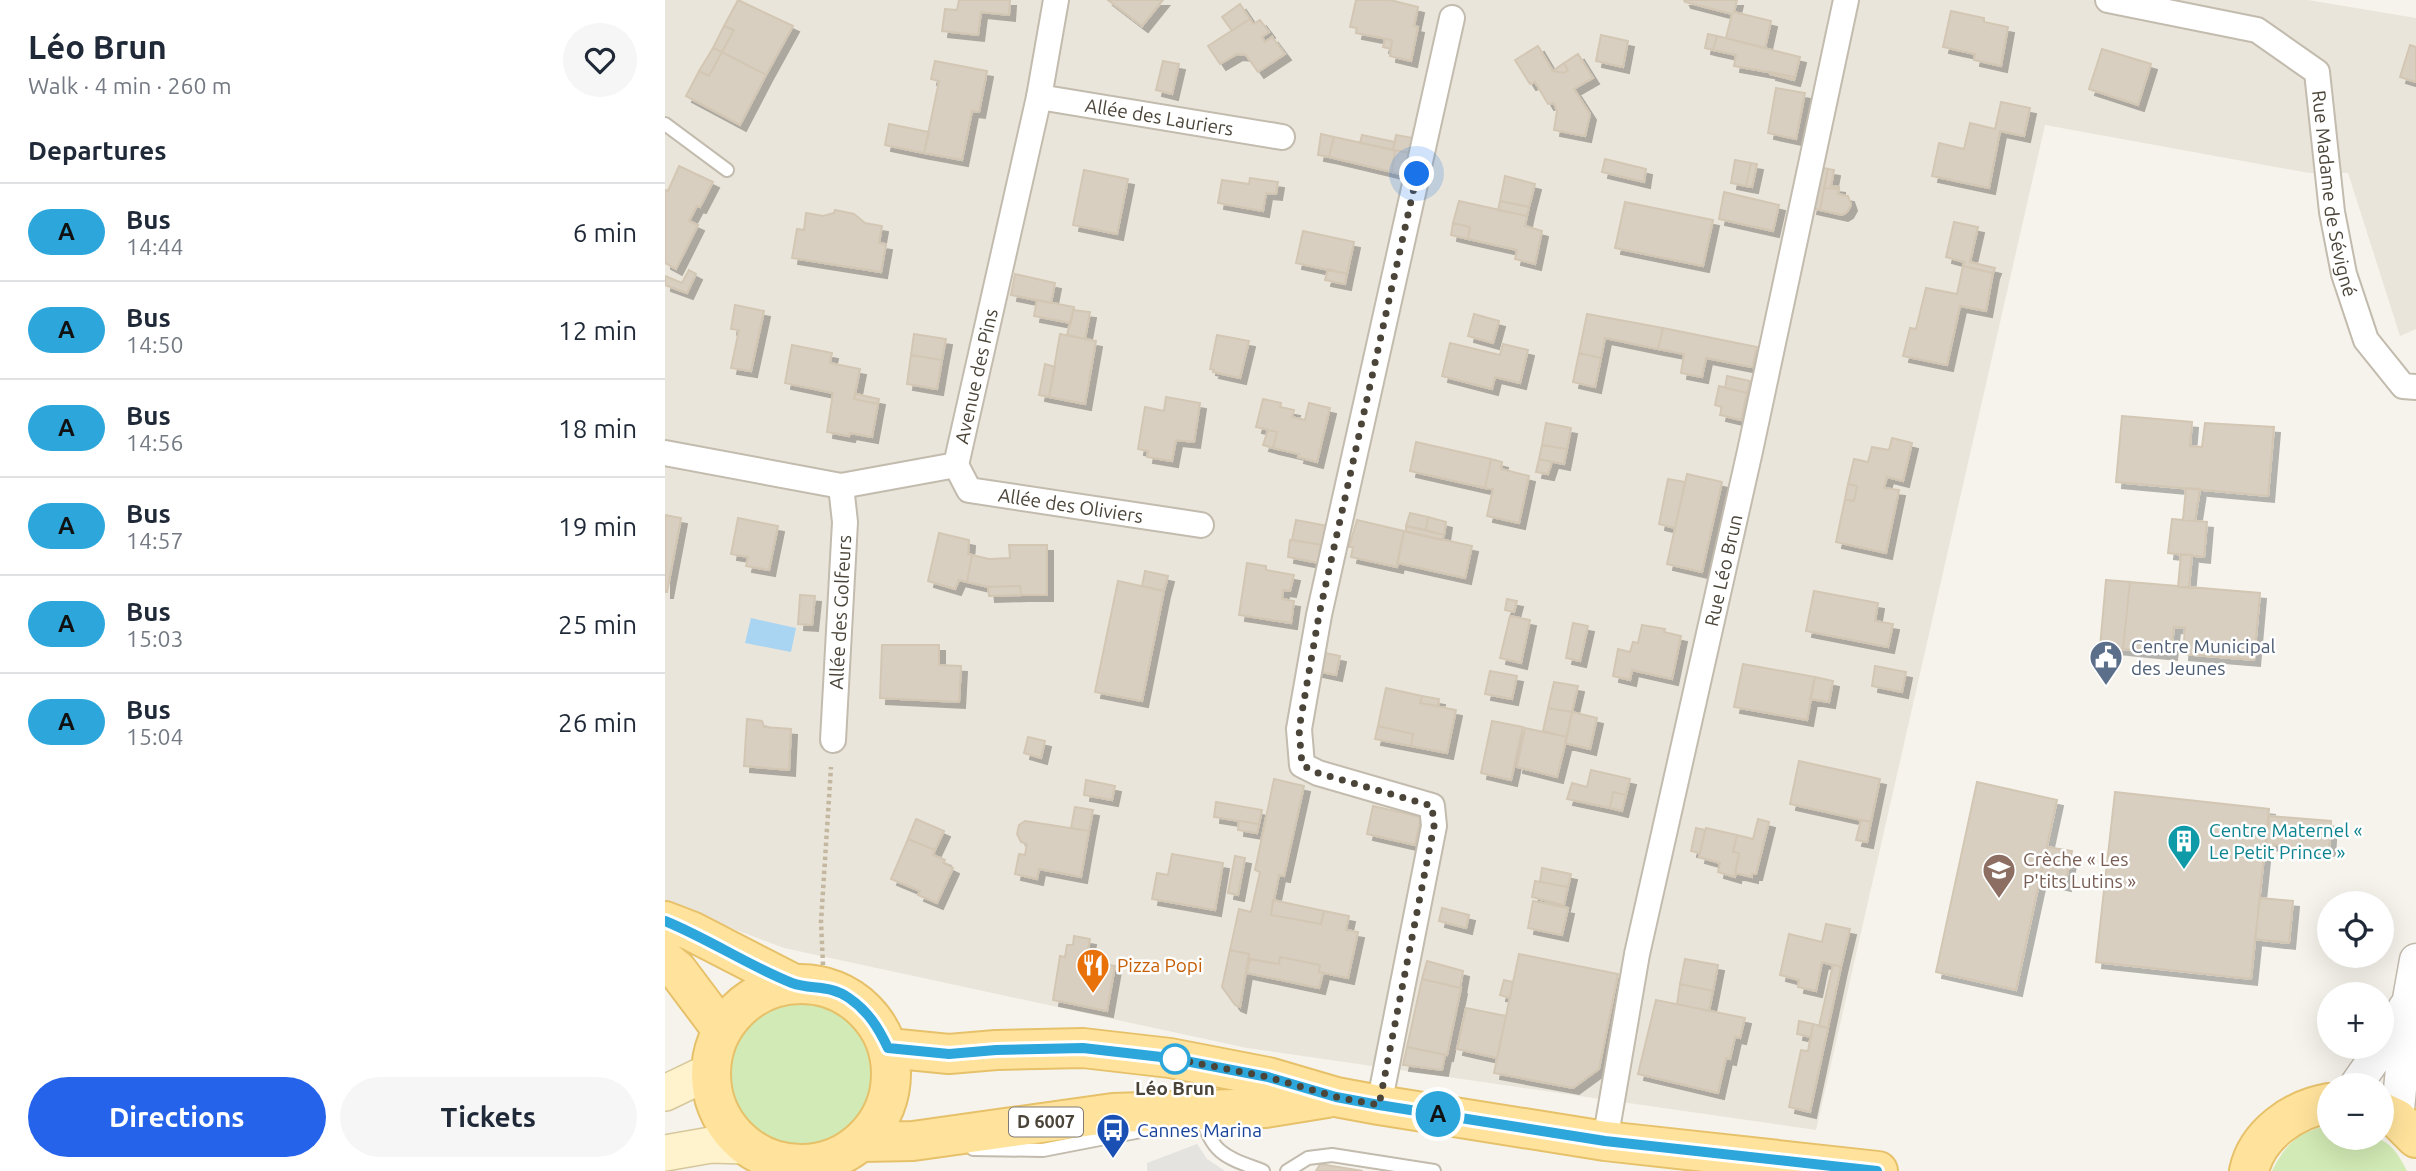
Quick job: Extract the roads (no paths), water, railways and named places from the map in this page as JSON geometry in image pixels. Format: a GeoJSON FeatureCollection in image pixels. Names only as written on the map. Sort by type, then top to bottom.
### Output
{"type":"FeatureCollection","features":[{"type":"Feature","properties":{"kind":"main road"},"geometry":{"type":"LineString","coordinates":[[665,921],[809,985],[846,995],[864,1009],[879,1027],[888,1048],[892,1074],[888,1099],[878,1122],[862,1142],[839,1157],[813,1164],[787,1164],[761,1156],[744,1146],[722,1120],[713,1096],[711,1071],[714,1050],[722,1030],[740,1007],[765,991],[809,985]]}},
{"type":"Feature","properties":{"kind":"main road"},"geometry":{"type":"LineString","coordinates":[[665,960],[677,970],[722,1030]]}},
{"type":"Feature","properties":{"kind":"main road","name":"D 6007"},"geometry":{"type":"LineString","coordinates":[[888,1048],[949,1054],[1083,1048],[1170,1058],[1256,1074],[1336,1097],[1379,1105],[1605,1141],[1878,1171]]}},
{"type":"Feature","properties":{"kind":"main road"},"geometry":{"type":"LineString","coordinates":[[665,1093],[711,1071]]}},
{"type":"Feature","properties":{"kind":"main road","name":"D 6007"},"geometry":{"type":"LineString","coordinates":[[862,1142],[913,1141],[1112,1113],[1265,1108],[1336,1097]]}},
{"type":"Feature","properties":{"kind":"main road"},"geometry":{"type":"LineString","coordinates":[[2242,1169],[2265,1139],[2285,1119],[2317,1105]]}},
{"type":"Feature","properties":{"kind":"main road"},"geometry":{"type":"LineString","coordinates":[[665,1153],[711,1145],[744,1146]]}},
{"type":"Feature","properties":{"kind":"street","name":"Avenue des Pins"},"geometry":{"type":"LineString","coordinates":[[665,453],[841,486],[955,465],[1039,97],[1056,0]]}},
{"type":"Feature","properties":{"kind":"street","name":"Rue Léo Brun"},"geometry":{"type":"LineString","coordinates":[[1605,1141],[1637,954],[1747,465],[1846,0]]}},
{"type":"Feature","properties":{"kind":"street","name":"Rue Madame de Sévigné"},"geometry":{"type":"LineString","coordinates":[[2108,0],[2257,30],[2317,72],[2332,212],[2344,274],[2366,340],[2403,386],[2416,387]]}},
{"type":"Feature","properties":{"kind":"street"},"geometry":{"type":"LineString","coordinates":[[1379,1105],[1434,826],[1432,806],[1318,773],[1302,765],[1299,729],[1319,615],[1452,18]]}},
{"type":"Feature","properties":{"kind":"street","name":"Allée des Lauriers"},"geometry":{"type":"LineString","coordinates":[[1039,97],[1282,136]]}},
{"type":"Feature","properties":{"kind":"street","name":"Allée des Oliviers"},"geometry":{"type":"LineString","coordinates":[[955,465],[968,489],[1201,525]]}},
{"type":"Feature","properties":{"kind":"street","name":"Allée des Golfeurs"},"geometry":{"type":"LineString","coordinates":[[833,740],[845,522],[841,486]]}},
{"type":"Feature","properties":{"kind":"street"},"geometry":{"type":"LineString","coordinates":[[2398,1123],[2409,999],[2416,960]]}},
{"type":"Feature","properties":{"kind":"street"},"geometry":{"type":"LineString","coordinates":[[2364,1073],[2409,999]]}},
{"type":"Feature","properties":{"kind":"lane"},"geometry":{"type":"LineString","coordinates":[[665,124],[727,170]]}},
{"type":"Feature","properties":{"kind":"lane"},"geometry":{"type":"LineString","coordinates":[[1190,1110],[1222,1154],[1263,1171]]}},
{"type":"Feature","properties":{"kind":"lane"},"geometry":{"type":"LineString","coordinates":[[1287,1171],[1308,1158],[1332,1154],[1434,1171]]}},
{"type":"Feature","properties":{"kind":"water"},"geometry":{"type":"Polygon","coordinates":[[[751,618],[796,628],[791,652],[745,643],[751,618]]]}},
{"type":"Feature","properties":{"kind":"place","name":"Centre Municipal des Jeunes"},"geometry":{"type":"Point","coordinates":[2106,687]}},
{"type":"Feature","properties":{"kind":"place","name":"Centre Maternel « Le Petit Prince »"},"geometry":{"type":"Point","coordinates":[2184,871]}},
{"type":"Feature","properties":{"kind":"place","name":"Crèche « Les P'tits Lutins »"},"geometry":{"type":"Point","coordinates":[1999,900]}},
{"type":"Feature","properties":{"kind":"place","name":"Pizza Popi"},"geometry":{"type":"Point","coordinates":[1093,995]}},
{"type":"Feature","properties":{"kind":"place","name":"Léo Brun"},"geometry":{"type":"Point","coordinates":[1175,1059]}},
{"type":"Feature","properties":{"kind":"place","name":"Cannes Marina"},"geometry":{"type":"Point","coordinates":[1113,1160]}}]}
